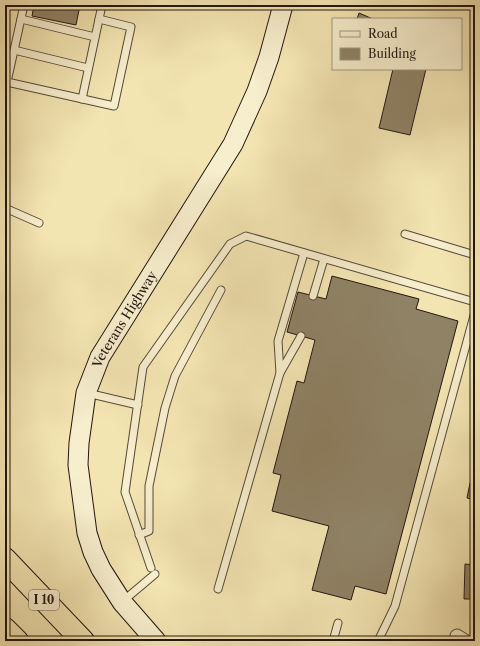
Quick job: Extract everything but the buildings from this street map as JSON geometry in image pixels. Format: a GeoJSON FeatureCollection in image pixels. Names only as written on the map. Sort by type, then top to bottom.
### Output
{"type":"FeatureCollection","features":[{"type":"Feature","properties":{"kind":"highway","name":"I 10"},"geometry":{"type":"LineString","coordinates":[[5,559],[83,641]]}},
{"type":"Feature","properties":{"kind":"highway"},"geometry":{"type":"LineString","coordinates":[[5,629],[17,641]]}},
{"type":"Feature","properties":{"kind":"street","name":"Veterans Highway"},"geometry":{"type":"LineString","coordinates":[[156,641],[122,602],[101,569],[93,552],[87,533],[78,465],[79,443],[86,393],[100,357],[234,144],[260,84],[282,5]]}},
{"type":"Feature","properties":{"kind":"lane"},"geometry":{"type":"LineString","coordinates":[[24,5],[7,82],[114,106],[131,27],[99,19]]}},
{"type":"Feature","properties":{"kind":"lane"},"geometry":{"type":"LineString","coordinates":[[82,99],[102,5]]}},
{"type":"Feature","properties":{"kind":"lane"},"geometry":{"type":"LineString","coordinates":[[21,19],[95,37]]}},
{"type":"Feature","properties":{"kind":"lane"},"geometry":{"type":"LineString","coordinates":[[14,50],[88,68]]}},
{"type":"Feature","properties":{"kind":"lane"},"geometry":{"type":"LineString","coordinates":[[5,208],[39,223]]}},
{"type":"Feature","properties":{"kind":"lane"},"geometry":{"type":"LineString","coordinates":[[405,234],[475,255]]}},
{"type":"Feature","properties":{"kind":"lane"},"geometry":{"type":"LineString","coordinates":[[122,602],[153,571],[125,492],[144,367],[230,244],[246,236],[475,302]]}},
{"type":"Feature","properties":{"kind":"lane"},"geometry":{"type":"LineString","coordinates":[[280,373],[278,341],[304,253]]}},
{"type":"Feature","properties":{"kind":"lane"},"geometry":{"type":"LineString","coordinates":[[314,296],[324,259]]}},
{"type":"Feature","properties":{"kind":"lane"},"geometry":{"type":"LineString","coordinates":[[139,535],[149,531],[149,486],[165,408],[175,376],[220,290]]}},
{"type":"Feature","properties":{"kind":"lane"},"geometry":{"type":"LineString","coordinates":[[378,641],[395,606],[475,312]]}},
{"type":"Feature","properties":{"kind":"lane"},"geometry":{"type":"LineString","coordinates":[[218,589],[280,373],[301,336]]}},
{"type":"Feature","properties":{"kind":"lane"},"geometry":{"type":"LineString","coordinates":[[86,393],[138,405]]}},
{"type":"Feature","properties":{"kind":"lane"},"geometry":{"type":"LineString","coordinates":[[333,641],[338,623]]}}]}
